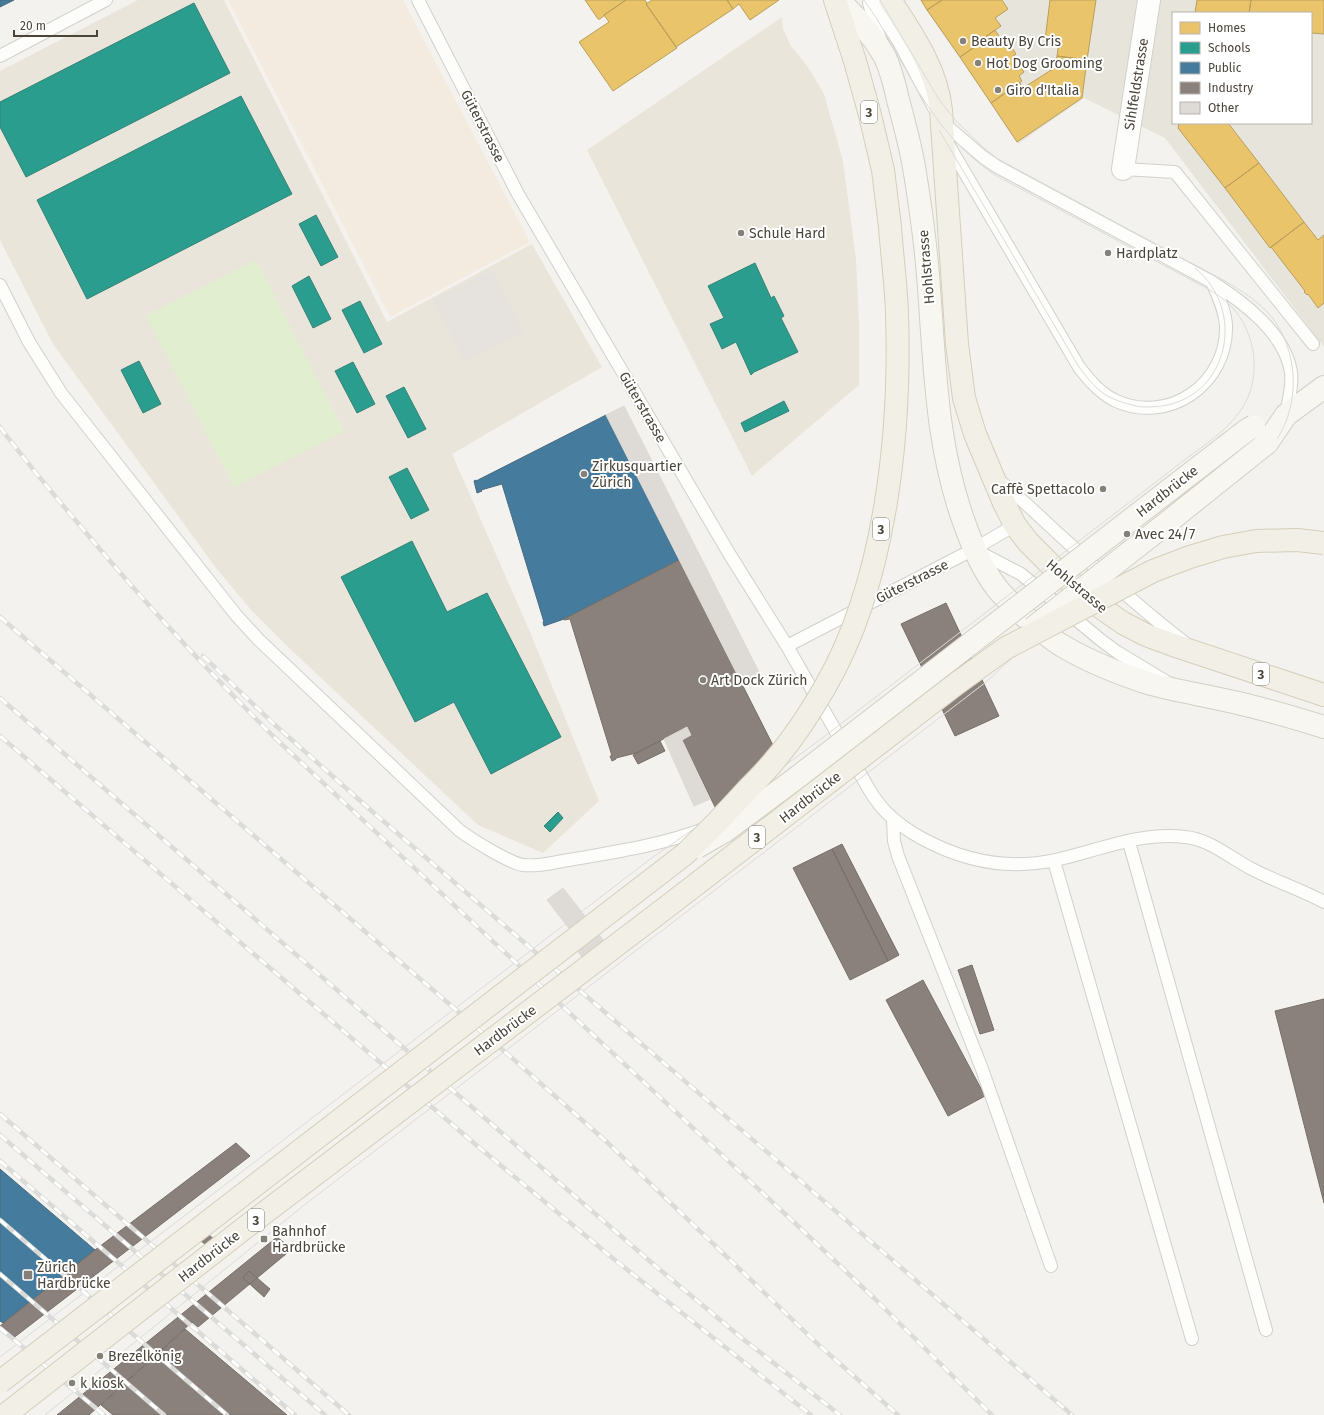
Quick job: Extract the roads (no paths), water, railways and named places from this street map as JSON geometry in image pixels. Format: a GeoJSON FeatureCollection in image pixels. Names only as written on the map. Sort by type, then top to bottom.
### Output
{"type":"FeatureCollection","features":[{"type":"Feature","properties":{"kind":"main road","name":"Hardbrücke"},"geometry":{"type":"LineString","coordinates":[[0,1382],[685,854],[718,822],[774,762],[826,687],[854,627],[871,573],[881,532],[886,500],[896,407],[897,313],[890,227],[883,170],[870,115],[851,47],[835,0]]}},
{"type":"Feature","properties":{"kind":"main road","name":"Hohlstrasse"},"geometry":{"type":"LineString","coordinates":[[838,0],[852,13],[866,30],[885,58],[895,86],[909,142],[920,205],[928,273],[938,407],[943,442],[960,514],[974,550],[983,567],[1000,592],[1028,620],[1060,644],[1094,662],[1152,684],[1279,713],[1324,727]]}},
{"type":"Feature","properties":{"kind":"main road","name":"Hohlstrasse"},"geometry":{"type":"LineString","coordinates":[[890,0],[911,33],[930,67],[936,82],[942,120],[957,344],[964,398],[975,434],[1004,503],[1015,525],[1028,542],[1055,569],[1100,607],[1123,623],[1146,635],[1324,695]]}},
{"type":"Feature","properties":{"kind":"main road"},"geometry":{"type":"LineString","coordinates":[[1286,415],[1324,387]]}},
{"type":"Feature","properties":{"kind":"main road","name":"Hardbrücke"},"geometry":{"type":"LineString","coordinates":[[685,854],[725,830],[795,779],[1247,430],[1254,426],[1286,415]]}},
{"type":"Feature","properties":{"kind":"main road","name":"Hardbrücke"},"geometry":{"type":"LineString","coordinates":[[6,1415],[251,1223],[956,684],[1006,648],[1158,530],[1267,443],[1286,415]]}},
{"type":"Feature","properties":{"kind":"main road","name":"Hardbrücke"},"geometry":{"type":"LineString","coordinates":[[1006,648],[1153,571],[1190,557],[1223,547],[1256,541],[1297,540],[1324,543]]}},
{"type":"Feature","properties":{"kind":"street","name":"Sihlfeldstrasse"},"geometry":{"type":"LineString","coordinates":[[1123,169],[1149,0]]}},
{"type":"Feature","properties":{"kind":"lane"},"geometry":{"type":"LineString","coordinates":[[0,56],[106,0]]}},
{"type":"Feature","properties":{"kind":"lane","name":"Güterstrasse"},"geometry":{"type":"LineString","coordinates":[[418,0],[518,194],[730,555],[787,646],[974,550],[1015,525]]}},
{"type":"Feature","properties":{"kind":"lane"},"geometry":{"type":"LineString","coordinates":[[868,0],[885,58]]}},
{"type":"Feature","properties":{"kind":"lane","name":"Hohlstrasse"},"geometry":{"type":"LineString","coordinates":[[872,0],[899,42],[942,120]]}},
{"type":"Feature","properties":{"kind":"lane"},"geometry":{"type":"LineString","coordinates":[[942,120],[949,146],[1079,367],[1093,384],[1106,395],[1115,400],[1138,407],[1158,406],[1179,402],[1204,384],[1218,363],[1225,338],[1226,325],[1224,312],[1212,282]]}},
{"type":"Feature","properties":{"kind":"lane"},"geometry":{"type":"LineString","coordinates":[[942,120],[983,157],[996,166],[1212,282],[1245,305],[1267,326],[1281,347],[1288,361],[1291,374],[1286,415]]}},
{"type":"Feature","properties":{"kind":"lane"},"geometry":{"type":"LineString","coordinates":[[1123,169],[1175,172],[1313,344]]}},
{"type":"Feature","properties":{"kind":"lane"},"geometry":{"type":"LineString","coordinates":[[0,285],[29,342],[61,393],[246,626],[459,830],[513,862],[522,865],[534,865],[664,841],[691,833],[744,812],[852,759]]}},
{"type":"Feature","properties":{"kind":"lane","name":"Hohlstrasse"},"geometry":{"type":"LineString","coordinates":[[993,476],[1011,490],[1063,539],[1150,615],[1199,653]]}},
{"type":"Feature","properties":{"kind":"lane","name":"Hohlstrasse"},"geometry":{"type":"LineString","coordinates":[[974,550],[1021,574],[1117,652],[1184,691]]}},
{"type":"Feature","properties":{"kind":"lane"},"geometry":{"type":"LineString","coordinates":[[787,646],[878,803],[893,819],[931,843],[959,856],[973,860],[1006,865],[1054,861],[1129,842],[1168,836],[1193,838],[1207,844],[1250,869],[1324,902]]}},
{"type":"Feature","properties":{"kind":"lane"},"geometry":{"type":"LineString","coordinates":[[893,819],[894,841],[898,856],[982,1069],[1051,1266]]}},
{"type":"Feature","properties":{"kind":"lane"},"geometry":{"type":"LineString","coordinates":[[1129,842],[1266,1330]]}},
{"type":"Feature","properties":{"kind":"lane"},"geometry":{"type":"LineString","coordinates":[[1054,861],[1192,1338]]}},
{"type":"Feature","properties":{"kind":"tram line"},"geometry":{"type":"LineString","coordinates":[[864,0],[877,19],[922,98]]}},
{"type":"Feature","properties":{"kind":"tram line"},"geometry":{"type":"LineString","coordinates":[[45,1415],[303,1206],[986,682],[1077,600],[1255,464],[1270,449],[1277,439],[1285,424],[1290,409],[1293,393],[1293,376],[1287,344],[1271,316],[1255,301],[1225,281],[998,159],[984,148],[956,121],[940,101],[880,0]]}},
{"type":"Feature","properties":{"kind":"tram line"},"geometry":{"type":"LineString","coordinates":[[0,1357],[649,860],[825,736],[1207,443],[1227,427],[1238,414],[1246,402],[1251,388],[1254,373],[1254,358],[1247,329],[1230,305],[1208,289],[995,175],[972,157],[953,139],[944,129],[920,94]]}},
{"type":"Feature","properties":{"kind":"tram line"},"geometry":{"type":"LineString","coordinates":[[939,130],[1079,367],[1096,387],[1110,397],[1123,403],[1139,407],[1162,406],[1185,399],[1203,386],[1216,369],[1223,349],[1225,327],[1221,306],[1211,286],[1195,268]]}},
{"type":"Feature","properties":{"kind":"railway"},"geometry":{"type":"LineString","coordinates":[[0,427],[51,491],[128,582],[200,661],[274,737],[798,1226],[873,1297],[992,1415]]}},
{"type":"Feature","properties":{"kind":"railway"},"geometry":{"type":"LineString","coordinates":[[0,617],[512,1058],[608,1143],[821,1347],[898,1415]]}},
{"type":"Feature","properties":{"kind":"railway"},"geometry":{"type":"LineString","coordinates":[[203,656],[274,724],[374,813],[1072,1415]]}},
{"type":"Feature","properties":{"kind":"railway"},"geometry":{"type":"LineString","coordinates":[[0,698],[652,1263],[743,1339],[840,1415]]}},
{"type":"Feature","properties":{"kind":"railway"},"geometry":{"type":"LineString","coordinates":[[0,736],[475,1144],[615,1260],[811,1415]]}},
{"type":"Feature","properties":{"kind":"railway"},"geometry":{"type":"LineString","coordinates":[[0,1114],[349,1415]]}},
{"type":"Feature","properties":{"kind":"railway"},"geometry":{"type":"LineString","coordinates":[[0,1135],[325,1415]]}},
{"type":"Feature","properties":{"kind":"railway"},"geometry":{"type":"LineString","coordinates":[[0,1161],[295,1415]]}},
{"type":"Feature","properties":{"kind":"railway"},"geometry":{"type":"LineString","coordinates":[[0,1220],[227,1415]]}},
{"type":"Feature","properties":{"kind":"railway"},"geometry":{"type":"LineString","coordinates":[[0,1274],[164,1415]]}},
{"type":"Feature","properties":{"kind":"railway"},"geometry":{"type":"LineString","coordinates":[[0,1328],[104,1415]]}},
{"type":"Feature","properties":{"kind":"place","name":"Beauty By Cris"},"geometry":{"type":"Point","coordinates":[963,41]}},
{"type":"Feature","properties":{"kind":"place","name":"Hot Dog Grooming"},"geometry":{"type":"Point","coordinates":[978,63]}},
{"type":"Feature","properties":{"kind":"place","name":"Giro d'Italia"},"geometry":{"type":"Point","coordinates":[998,90]}},
{"type":"Feature","properties":{"kind":"place","name":"Schule Hard"},"geometry":{"type":"Point","coordinates":[741,233]}},
{"type":"Feature","properties":{"kind":"place","name":"Hardplatz"},"geometry":{"type":"Point","coordinates":[1108,253]}},
{"type":"Feature","properties":{"kind":"place","name":"Zirkusquartier Zürich"},"geometry":{"type":"Point","coordinates":[584,474]}},
{"type":"Feature","properties":{"kind":"place","name":"Caffè Spettacolo"},"geometry":{"type":"Point","coordinates":[1103,489]}},
{"type":"Feature","properties":{"kind":"place","name":"Avec 24/7"},"geometry":{"type":"Point","coordinates":[1127,534]}},
{"type":"Feature","properties":{"kind":"place","name":"Art Dock Zürich"},"geometry":{"type":"Point","coordinates":[703,680]}},
{"type":"Feature","properties":{"kind":"place","name":"Bahnhof Hardbrücke"},"geometry":{"type":"Point","coordinates":[264,1239]}},
{"type":"Feature","properties":{"kind":"place","name":"Zürich Hardbrücke"},"geometry":{"type":"Point","coordinates":[28,1275]}},
{"type":"Feature","properties":{"kind":"place","name":"Brezelkönig"},"geometry":{"type":"Point","coordinates":[100,1356]}},
{"type":"Feature","properties":{"kind":"place","name":"k kiosk"},"geometry":{"type":"Point","coordinates":[72,1383]}}]}
